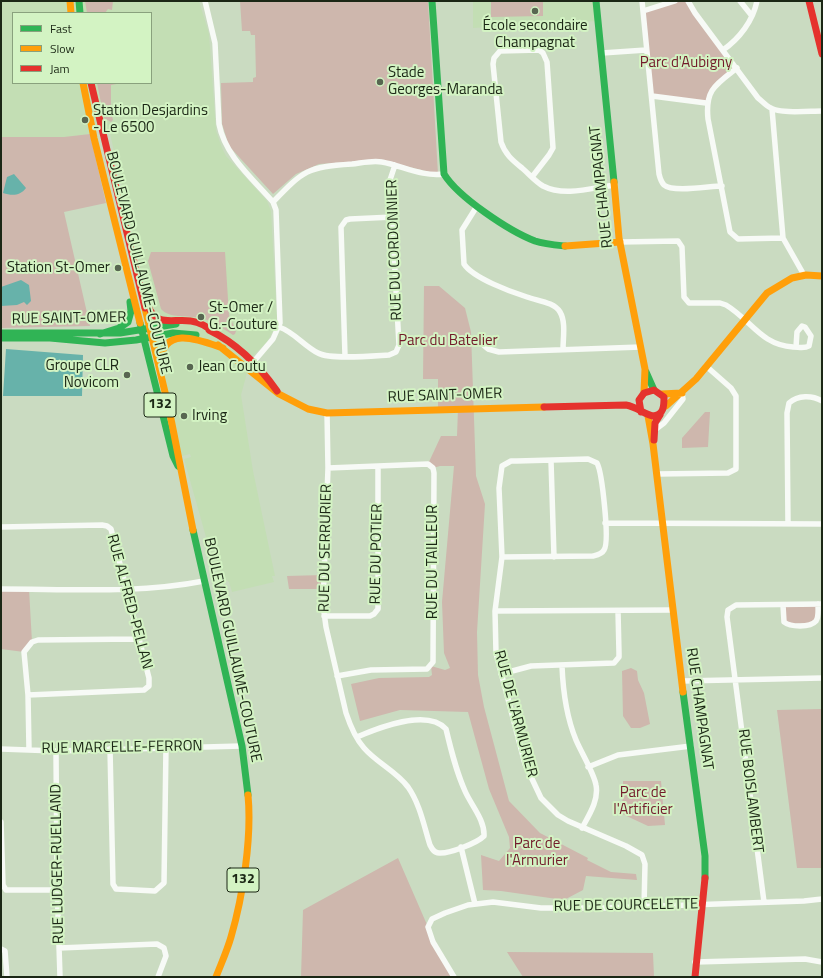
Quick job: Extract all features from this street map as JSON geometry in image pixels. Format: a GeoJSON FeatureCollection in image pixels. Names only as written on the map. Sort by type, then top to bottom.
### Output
{"type":"FeatureCollection","features":[{"type":"Feature","properties":{"kind":"street"},"geometry":{"type":"LineString","coordinates":[[70,1],[71,12]]}},
{"type":"Feature","properties":{"kind":"street"},"geometry":{"type":"LineString","coordinates":[[79,1],[80,12]]}},
{"type":"Feature","properties":{"kind":"street"},"geometry":{"type":"LineString","coordinates":[[205,1],[215,43],[218,124],[221,136],[234,158],[273,202],[276,210],[280,317],[279,327],[273,339],[250,367]]}},
{"type":"Feature","properties":{"kind":"street"},"geometry":{"type":"LineString","coordinates":[[432,1],[444,174],[450,182],[477,206],[516,234],[538,244],[570,247],[620,242],[678,241],[682,247],[684,290],[686,300],[689,302],[720,303],[726,305],[772,343],[796,347]]}},
{"type":"Feature","properties":{"kind":"street","name":"RUE CHAMPAGNAT"},"geometry":{"type":"LineString","coordinates":[[596,1],[620,242],[645,369],[644,393]]}},
{"type":"Feature","properties":{"kind":"street"},"geometry":{"type":"LineString","coordinates":[[642,1],[659,174],[664,185],[672,189],[722,186]]}},
{"type":"Feature","properties":{"kind":"street"},"geometry":{"type":"LineString","coordinates":[[643,11],[674,1]]}},
{"type":"Feature","properties":{"kind":"street"},"geometry":{"type":"LineString","coordinates":[[688,1],[695,13],[758,98],[772,109],[822,112]]}},
{"type":"Feature","properties":{"kind":"street"},"geometry":{"type":"LineString","coordinates":[[740,1],[752,16]]}},
{"type":"Feature","properties":{"kind":"street"},"geometry":{"type":"LineString","coordinates":[[723,50],[737,38],[752,16],[757,1]]}},
{"type":"Feature","properties":{"kind":"street"},"geometry":{"type":"LineString","coordinates":[[809,1],[819,35],[822,54]]}},
{"type":"Feature","properties":{"kind":"street"},"geometry":{"type":"LineString","coordinates":[[532,176],[553,148],[547,62],[543,52],[539,50],[500,51],[494,58],[493,64],[501,142],[506,154],[543,186],[561,191],[571,191],[614,185]]}},
{"type":"Feature","properties":{"kind":"street"},"geometry":{"type":"LineString","coordinates":[[602,53],[646,50]]}},
{"type":"Feature","properties":{"kind":"street"},"geometry":{"type":"LineString","coordinates":[[737,68],[719,82],[709,95],[706,103],[730,232],[733,236],[745,239],[783,238]]}},
{"type":"Feature","properties":{"kind":"street","name":"BOULEVARD GUILLAUME-COUTURE"},"geometry":{"type":"LineString","coordinates":[[83,84],[130,283],[173,456],[180,470]]}},
{"type":"Feature","properties":{"kind":"street","name":"BOULEVARD GUILLAUME-COUTURE"},"geometry":{"type":"LineString","coordinates":[[91,84],[179,454],[180,470],[242,746],[249,808],[245,869],[230,937],[216,977]]}},
{"type":"Feature","properties":{"kind":"street"},"geometry":{"type":"LineString","coordinates":[[652,96],[706,103]]}},
{"type":"Feature","properties":{"kind":"street"},"geometry":{"type":"LineString","coordinates":[[772,109],[783,238],[804,275]]}},
{"type":"Feature","properties":{"kind":"street"},"geometry":{"type":"LineString","coordinates":[[273,202],[300,175],[310,170],[325,166],[380,161],[425,174],[444,174]]}},
{"type":"Feature","properties":{"kind":"street","name":"RUE DU CORDONNIER"},"geometry":{"type":"LineString","coordinates":[[279,327],[286,329],[319,354],[326,356],[394,354],[398,348],[393,217],[390,180],[395,165]]}},
{"type":"Feature","properties":{"kind":"street"},"geometry":{"type":"LineString","coordinates":[[477,206],[462,230],[464,264],[474,274],[512,292],[555,307],[562,314],[563,319],[563,349]]}},
{"type":"Feature","properties":{"kind":"street"},"geometry":{"type":"LineString","coordinates":[[345,356],[341,227],[346,220],[350,219],[393,217]]}},
{"type":"Feature","properties":{"kind":"street"},"geometry":{"type":"LineString","coordinates":[[666,406],[664,397],[654,390],[644,393],[639,400],[641,412],[648,416],[660,415],[666,406],[682,393],[706,366],[766,294],[779,284],[804,275],[822,276]]}},
{"type":"Feature","properties":{"kind":"street"},"geometry":{"type":"LineString","coordinates":[[138,281],[150,312],[157,320],[163,322],[193,322],[206,325],[214,332]]}},
{"type":"Feature","properties":{"kind":"street"},"geometry":{"type":"LineString","coordinates":[[100,334],[119,329],[128,322],[131,310],[130,283]]}},
{"type":"Feature","properties":{"kind":"street","name":"RUE SAINT-OMER"},"geometry":{"type":"LineString","coordinates":[[1,333],[100,334],[142,331],[182,324],[196,325],[214,332],[226,339],[250,367],[278,393],[299,406],[327,413],[618,405],[633,406],[641,412]]}},
{"type":"Feature","properties":{"kind":"street","name":"RUE SAINT-OMER"},"geometry":{"type":"LineString","coordinates":[[1,338],[50,338],[105,343],[144,339],[173,333],[188,334],[207,338],[250,367]]}},
{"type":"Feature","properties":{"kind":"street"},"geometry":{"type":"LineString","coordinates":[[162,380],[161,353],[171,340],[179,337],[190,337],[223,348]]}},
{"type":"Feature","properties":{"kind":"street"},"geometry":{"type":"LineString","coordinates":[[482,344],[488,349],[499,352],[641,347]]}},
{"type":"Feature","properties":{"kind":"street"},"geometry":{"type":"LineString","coordinates":[[657,474],[728,473],[736,469],[736,396],[730,388],[706,366]]}},
{"type":"Feature","properties":{"kind":"street","name":"RUE CHAMPAGNAT"},"geometry":{"type":"LineString","coordinates":[[645,369],[654,390]]}},
{"type":"Feature","properties":{"kind":"street"},"geometry":{"type":"LineString","coordinates":[[661,394],[682,393]]}},
{"type":"Feature","properties":{"kind":"street"},"geometry":{"type":"LineString","coordinates":[[656,429],[664,423],[683,399],[682,393]]}},
{"type":"Feature","properties":{"kind":"street"},"geometry":{"type":"LineString","coordinates":[[788,524],[787,413],[790,403],[797,397],[816,398],[822,401]]}},
{"type":"Feature","properties":{"kind":"street","name":"RUE SAINT-OMER"},"geometry":{"type":"LineString","coordinates":[[618,405],[639,400]]}},
{"type":"Feature","properties":{"kind":"street","name":"RUE DU SERRURIER"},"geometry":{"type":"LineString","coordinates":[[327,413],[328,468],[322,592],[324,616],[346,713],[356,737],[370,754],[395,773],[408,787],[416,803],[433,850],[441,853],[477,842],[484,836],[484,831],[465,792],[446,729],[441,724],[432,720],[397,722],[356,737]]}},
{"type":"Feature","properties":{"kind":"street","name":"RUE CHAMPAGNAT"},"geometry":{"type":"LineString","coordinates":[[653,444],[656,429],[655,423],[660,415]]}},
{"type":"Feature","properties":{"kind":"street","name":"RUE CHAMPAGNAT"},"geometry":{"type":"LineString","coordinates":[[648,416],[657,474],[672,610],[691,746],[706,876],[695,962],[695,977]]}},
{"type":"Feature","properties":{"kind":"street"},"geometry":{"type":"LineString","coordinates":[[502,557],[554,557],[594,556],[602,553],[606,546],[606,523],[601,476],[597,463],[588,459],[551,461],[554,557]]}},
{"type":"Feature","properties":{"kind":"street","name":"RUE DE L'ARMURIER"},"geometry":{"type":"LineString","coordinates":[[551,461],[511,462],[502,466],[499,488],[502,557],[495,611],[496,653],[524,764],[534,787],[541,798],[558,815],[582,828],[626,846],[642,855],[645,864],[644,907]]}},
{"type":"Feature","properties":{"kind":"street","name":"RUE DU TAILLEUR"},"geometry":{"type":"LineString","coordinates":[[328,468],[428,464],[433,468],[433,662],[427,669],[371,670],[337,676]]}},
{"type":"Feature","properties":{"kind":"street","name":"RUE DU POTIER"},"geometry":{"type":"LineString","coordinates":[[324,616],[370,616],[374,614],[378,608],[378,467]]}},
{"type":"Feature","properties":{"kind":"street"},"geometry":{"type":"LineString","coordinates":[[606,523],[822,524]]}},
{"type":"Feature","properties":{"kind":"street","name":"RUE ALFRED-PELLAN"},"geometry":{"type":"LineString","coordinates":[[1,527],[107,526],[111,529],[149,678],[148,686],[144,690],[28,695]]}},
{"type":"Feature","properties":{"kind":"street"},"geometry":{"type":"LineString","coordinates":[[1,589],[125,588],[180,585],[204,581]]}},
{"type":"Feature","properties":{"kind":"street"},"geometry":{"type":"LineString","coordinates":[[820,604],[817,619],[814,623],[798,625],[787,624],[784,622],[783,605],[820,604]]}},
{"type":"Feature","properties":{"kind":"street","name":"RUE BOISLAMBERT"},"geometry":{"type":"LineString","coordinates":[[764,902],[727,617],[728,610],[736,605],[783,605]]}},
{"type":"Feature","properties":{"kind":"street"},"geometry":{"type":"LineString","coordinates":[[495,611],[672,610]]}},
{"type":"Feature","properties":{"kind":"street"},"geometry":{"type":"LineString","coordinates":[[501,674],[531,666],[610,665],[617,661],[619,653],[618,611]]}},
{"type":"Feature","properties":{"kind":"street"},"geometry":{"type":"LineString","coordinates":[[28,749],[28,695],[24,652],[32,642],[38,640],[138,639]]}},
{"type":"Feature","properties":{"kind":"street"},"geometry":{"type":"LineString","coordinates":[[562,666],[566,707],[575,739],[594,777],[596,794],[591,812],[582,828]]}},
{"type":"Feature","properties":{"kind":"street"},"geometry":{"type":"LineString","coordinates":[[682,680],[822,678]]}},
{"type":"Feature","properties":{"kind":"street","name":"RUE MARCELLE-FERRON"},"geometry":{"type":"LineString","coordinates":[[1,750],[28,749],[56,751],[242,746]]}},
{"type":"Feature","properties":{"kind":"street"},"geometry":{"type":"LineString","coordinates":[[588,767],[618,755],[691,746]]}},
{"type":"Feature","properties":{"kind":"street"},"geometry":{"type":"LineString","coordinates":[[110,749],[113,884],[116,889],[155,891],[164,883],[166,747]]}},
{"type":"Feature","properties":{"kind":"street","name":"RUE LUDGER-RUELLAND"},"geometry":{"type":"LineString","coordinates":[[56,751],[57,890],[60,977]]}},
{"type":"Feature","properties":{"kind":"street"},"geometry":{"type":"LineString","coordinates":[[1,822],[3,885],[6,890],[57,890]]}},
{"type":"Feature","properties":{"kind":"street"},"geometry":{"type":"LineString","coordinates":[[461,847],[475,904]]}},
{"type":"Feature","properties":{"kind":"street","name":"RUE DE COURCELETTE"},"geometry":{"type":"LineString","coordinates":[[454,977],[429,932],[428,927],[432,919],[445,912],[475,904],[504,903],[541,908],[644,907],[822,899]]}},
{"type":"Feature","properties":{"kind":"street"},"geometry":{"type":"LineString","coordinates":[[59,948],[157,944],[164,948],[166,956],[158,977]]}},
{"type":"Feature","properties":{"kind":"street"},"geometry":{"type":"LineString","coordinates":[[1,949],[5,951],[7,977]]}},
{"type":"Feature","properties":{"kind":"street"},"geometry":{"type":"LineString","coordinates":[[695,962],[805,959],[822,962]]}},
{"type":"Feature","properties":{"kind":"shaded area"},"geometry":{"type":"Polygon","coordinates":[[[1,1],[199,1],[209,34],[216,131],[226,156],[267,201],[271,211],[277,319],[274,329],[267,342],[251,358],[241,395],[253,471],[275,576],[272,576],[274,582],[232,592],[229,582],[223,577],[217,576],[184,459],[191,457],[190,454],[182,456],[156,350],[152,316],[109,129],[93,130],[90,134],[49,140],[1,138],[1,1]]]}},
{"type":"Feature","properties":{"kind":"shaded area","name":"École secondaire Champagnat"},"geometry":{"type":"Polygon","coordinates":[[[473,1],[596,1],[598,21],[473,28],[473,1]]]}},
{"type":"Feature","properties":{"kind":"green space"},"geometry":{"type":"Polygon","coordinates":[[[85,1],[113,1],[112,10],[108,9],[106,12],[87,12],[85,1]]]}},
{"type":"Feature","properties":{"kind":"green space"},"geometry":{"type":"Polygon","coordinates":[[[240,1],[428,1],[438,174],[381,160],[319,164],[296,174],[273,194],[229,146],[222,124],[221,83],[253,82],[253,78],[256,77],[255,35],[251,35],[250,31],[242,31],[240,1]]]}},
{"type":"Feature","properties":{"kind":"green space"},"geometry":{"type":"Polygon","coordinates":[[[491,1],[543,1],[543,16],[491,17],[491,1]]]}},
{"type":"Feature","properties":{"kind":"green space","name":"Parc d'Aubigny"},"geometry":{"type":"Polygon","coordinates":[[[675,1],[688,1],[737,68],[719,82],[706,103],[652,96],[643,11],[675,1]]]}},
{"type":"Feature","properties":{"kind":"green space"},"geometry":{"type":"Polygon","coordinates":[[[97,84],[116,84],[111,85],[111,112],[113,120],[111,122],[104,118],[97,84]]]}},
{"type":"Feature","properties":{"kind":"green space"},"geometry":{"type":"Polygon","coordinates":[[[90,134],[106,203],[64,212],[90,326],[1,328],[1,137],[64,137],[90,134]]]}},
{"type":"Feature","properties":{"kind":"green space"},"geometry":{"type":"Polygon","coordinates":[[[151,252],[225,252],[229,315],[236,331],[235,334],[233,335],[204,319],[169,314],[161,309],[148,261],[151,252]]]}},
{"type":"Feature","properties":{"kind":"green space"},"geometry":{"type":"Polygon","coordinates":[[[424,286],[439,286],[465,308],[471,332],[476,476],[485,504],[477,632],[478,675],[484,707],[509,801],[540,833],[611,872],[636,874],[637,880],[586,876],[583,890],[564,900],[501,891],[483,890],[481,855],[499,861],[510,848],[509,837],[489,789],[468,712],[400,710],[360,721],[351,684],[379,678],[429,677],[432,675],[431,666],[445,670],[450,668],[444,653],[442,602],[454,466],[440,466],[433,468],[428,464],[441,436],[457,436],[458,409],[438,409],[438,379],[423,379],[424,286]]]}},
{"type":"Feature","properties":{"kind":"green space"},"geometry":{"type":"Polygon","coordinates":[[[705,412],[710,412],[708,447],[682,448],[682,438],[705,412]]]}},
{"type":"Feature","properties":{"kind":"green space"},"geometry":{"type":"Polygon","coordinates":[[[323,575],[322,589],[289,589],[287,576],[323,575]]]}},
{"type":"Feature","properties":{"kind":"green space"},"geometry":{"type":"Polygon","coordinates":[[[1,589],[29,589],[32,642],[24,652],[1,649],[1,589]]]}},
{"type":"Feature","properties":{"kind":"green space"},"geometry":{"type":"Polygon","coordinates":[[[818,604],[814,623],[787,624],[783,605],[818,604]]]}},
{"type":"Feature","properties":{"kind":"green space"},"geometry":{"type":"Polygon","coordinates":[[[631,668],[637,671],[638,680],[644,693],[650,724],[640,728],[631,728],[623,716],[622,671],[631,668]]]}},
{"type":"Feature","properties":{"kind":"green space"},"geometry":{"type":"Polygon","coordinates":[[[822,709],[822,868],[797,868],[777,710],[822,709]]]}},
{"type":"Feature","properties":{"kind":"green space","name":"Parc de l'Artificier"},"geometry":{"type":"Polygon","coordinates":[[[623,781],[661,781],[665,825],[648,826],[618,812],[623,799],[623,781]]]}},
{"type":"Feature","properties":{"kind":"green space"},"geometry":{"type":"Polygon","coordinates":[[[398,858],[428,927],[454,977],[301,977],[303,910],[398,858]]]}},
{"type":"Feature","properties":{"kind":"green space"},"geometry":{"type":"Polygon","coordinates":[[[507,952],[653,953],[654,977],[523,977],[507,952]]]}},
{"type":"Feature","properties":{"kind":"water"},"geometry":{"type":"Polygon","coordinates":[[[14,174],[26,188],[24,191],[16,195],[3,193],[7,177],[14,174]]]}},
{"type":"Feature","properties":{"kind":"water"},"geometry":{"type":"Polygon","coordinates":[[[21,280],[29,285],[31,301],[27,305],[24,302],[17,305],[1,306],[1,287],[21,280]]]}},
{"type":"Feature","properties":{"kind":"water"},"geometry":{"type":"Polygon","coordinates":[[[6,349],[83,355],[82,396],[3,396],[6,349]]]}},
{"type":"Feature","properties":{"kind":"traffic: fast"},"geometry":{"type":"LineString","coordinates":[[79,1],[80,12]]}},
{"type":"Feature","properties":{"kind":"traffic: fast"},"geometry":{"type":"LineString","coordinates":[[432,1],[444,174],[460,193],[472,203],[512,230],[535,241],[565,246]]}},
{"type":"Feature","properties":{"kind":"traffic: fast"},"geometry":{"type":"LineString","coordinates":[[596,1],[614,182]]}},
{"type":"Feature","properties":{"kind":"traffic: fast"},"geometry":{"type":"LineString","coordinates":[[100,334],[119,328],[128,322],[131,311],[130,302]]}},
{"type":"Feature","properties":{"kind":"traffic: fast"},"geometry":{"type":"LineString","coordinates":[[140,323],[173,456],[178,466]]}},
{"type":"Feature","properties":{"kind":"traffic: fast"},"geometry":{"type":"LineString","coordinates":[[1,333],[120,333],[176,324]]}},
{"type":"Feature","properties":{"kind":"traffic: fast"},"geometry":{"type":"LineString","coordinates":[[1,338],[50,338],[105,343],[136,340],[173,333],[196,335]]}},
{"type":"Feature","properties":{"kind":"traffic: fast"},"geometry":{"type":"LineString","coordinates":[[646,372],[654,390]]}},
{"type":"Feature","properties":{"kind":"traffic: fast"},"geometry":{"type":"LineString","coordinates":[[193,530],[242,746],[248,795]]}},
{"type":"Feature","properties":{"kind":"traffic: fast"},"geometry":{"type":"LineString","coordinates":[[683,692],[705,856],[705,878]]}},
{"type":"Feature","properties":{"kind":"traffic: slow"},"geometry":{"type":"LineString","coordinates":[[70,1],[71,12]]}},
{"type":"Feature","properties":{"kind":"traffic: slow"},"geometry":{"type":"LineString","coordinates":[[83,84],[94,138],[140,323]]}},
{"type":"Feature","properties":{"kind":"traffic: slow"},"geometry":{"type":"LineString","coordinates":[[614,182],[619,238],[645,369],[644,393]]}},
{"type":"Feature","properties":{"kind":"traffic: slow"},"geometry":{"type":"LineString","coordinates":[[565,246],[620,242]]}},
{"type":"Feature","properties":{"kind":"traffic: slow"},"geometry":{"type":"LineString","coordinates":[[666,406],[696,379],[767,293],[792,278],[806,275],[822,276]]}},
{"type":"Feature","properties":{"kind":"traffic: slow"},"geometry":{"type":"LineString","coordinates":[[145,308],[169,409],[193,530]]}},
{"type":"Feature","properties":{"kind":"traffic: slow"},"geometry":{"type":"LineString","coordinates":[[160,363],[163,351],[168,343],[175,339],[194,339],[223,348]]}},
{"type":"Feature","properties":{"kind":"traffic: slow"},"geometry":{"type":"LineString","coordinates":[[218,345],[279,394],[308,409],[327,413],[544,407]]}},
{"type":"Feature","properties":{"kind":"traffic: slow"},"geometry":{"type":"LineString","coordinates":[[661,394],[682,393]]}},
{"type":"Feature","properties":{"kind":"traffic: slow"},"geometry":{"type":"LineString","coordinates":[[648,416],[653,444],[683,692]]}},
{"type":"Feature","properties":{"kind":"traffic: slow"},"geometry":{"type":"LineString","coordinates":[[216,977],[231,937],[243,885],[248,848],[248,795]]}},
{"type":"Feature","properties":{"kind":"traffic: jam"},"geometry":{"type":"LineString","coordinates":[[809,1],[822,54]]}},
{"type":"Feature","properties":{"kind":"traffic: jam"},"geometry":{"type":"LineString","coordinates":[[91,84],[145,308]]}},
{"type":"Feature","properties":{"kind":"traffic: jam"},"geometry":{"type":"LineString","coordinates":[[148,306],[152,313],[161,320],[184,320],[194,322],[203,325],[214,332]]}},
{"type":"Feature","properties":{"kind":"traffic: jam"},"geometry":{"type":"LineString","coordinates":[[209,330],[219,335],[247,356],[277,391]]}},
{"type":"Feature","properties":{"kind":"traffic: jam"},"geometry":{"type":"LineString","coordinates":[[544,407],[626,405],[634,407],[637,409],[640,410],[643,412],[647,414],[653,416],[659,414],[663,410],[664,397],[654,390],[644,393],[639,400],[641,412]]}},
{"type":"Feature","properties":{"kind":"traffic: jam"},"geometry":{"type":"LineString","coordinates":[[654,440],[655,423],[660,415]]}},
{"type":"Feature","properties":{"kind":"traffic: jam"},"geometry":{"type":"LineString","coordinates":[[695,977],[705,878]]}},
{"type":"Feature","properties":{"kind":"place","name":"École secondaire Champagnat"},"geometry":{"type":"Point","coordinates":[535,11]}},
{"type":"Feature","properties":{"kind":"place","name":"Stade Georges-Maranda"},"geometry":{"type":"Point","coordinates":[380,82]}},
{"type":"Feature","properties":{"kind":"place","name":"Station Desjardins - Le 6500"},"geometry":{"type":"Point","coordinates":[85,120]}},
{"type":"Feature","properties":{"kind":"place","name":"Station St-Omer"},"geometry":{"type":"Point","coordinates":[118,268]}},
{"type":"Feature","properties":{"kind":"place","name":"St-Omer / G.-Couture"},"geometry":{"type":"Point","coordinates":[201,317]}},
{"type":"Feature","properties":{"kind":"place","name":"Jean Coutu"},"geometry":{"type":"Point","coordinates":[190,367]}},
{"type":"Feature","properties":{"kind":"place","name":"Groupe CLR Novicom"},"geometry":{"type":"Point","coordinates":[127,375]}},
{"type":"Feature","properties":{"kind":"place","name":"Irving"},"geometry":{"type":"Point","coordinates":[184,416]}},
{"type":"Feature","properties":{"kind":"park label","name":"Parc du Batelier"},"geometry":{"type":"Point","coordinates":[448,341]}},
{"type":"Feature","properties":{"kind":"park label","name":"Parc de l'Armurier"},"geometry":{"type":"Point","coordinates":[537,852]}}]}
